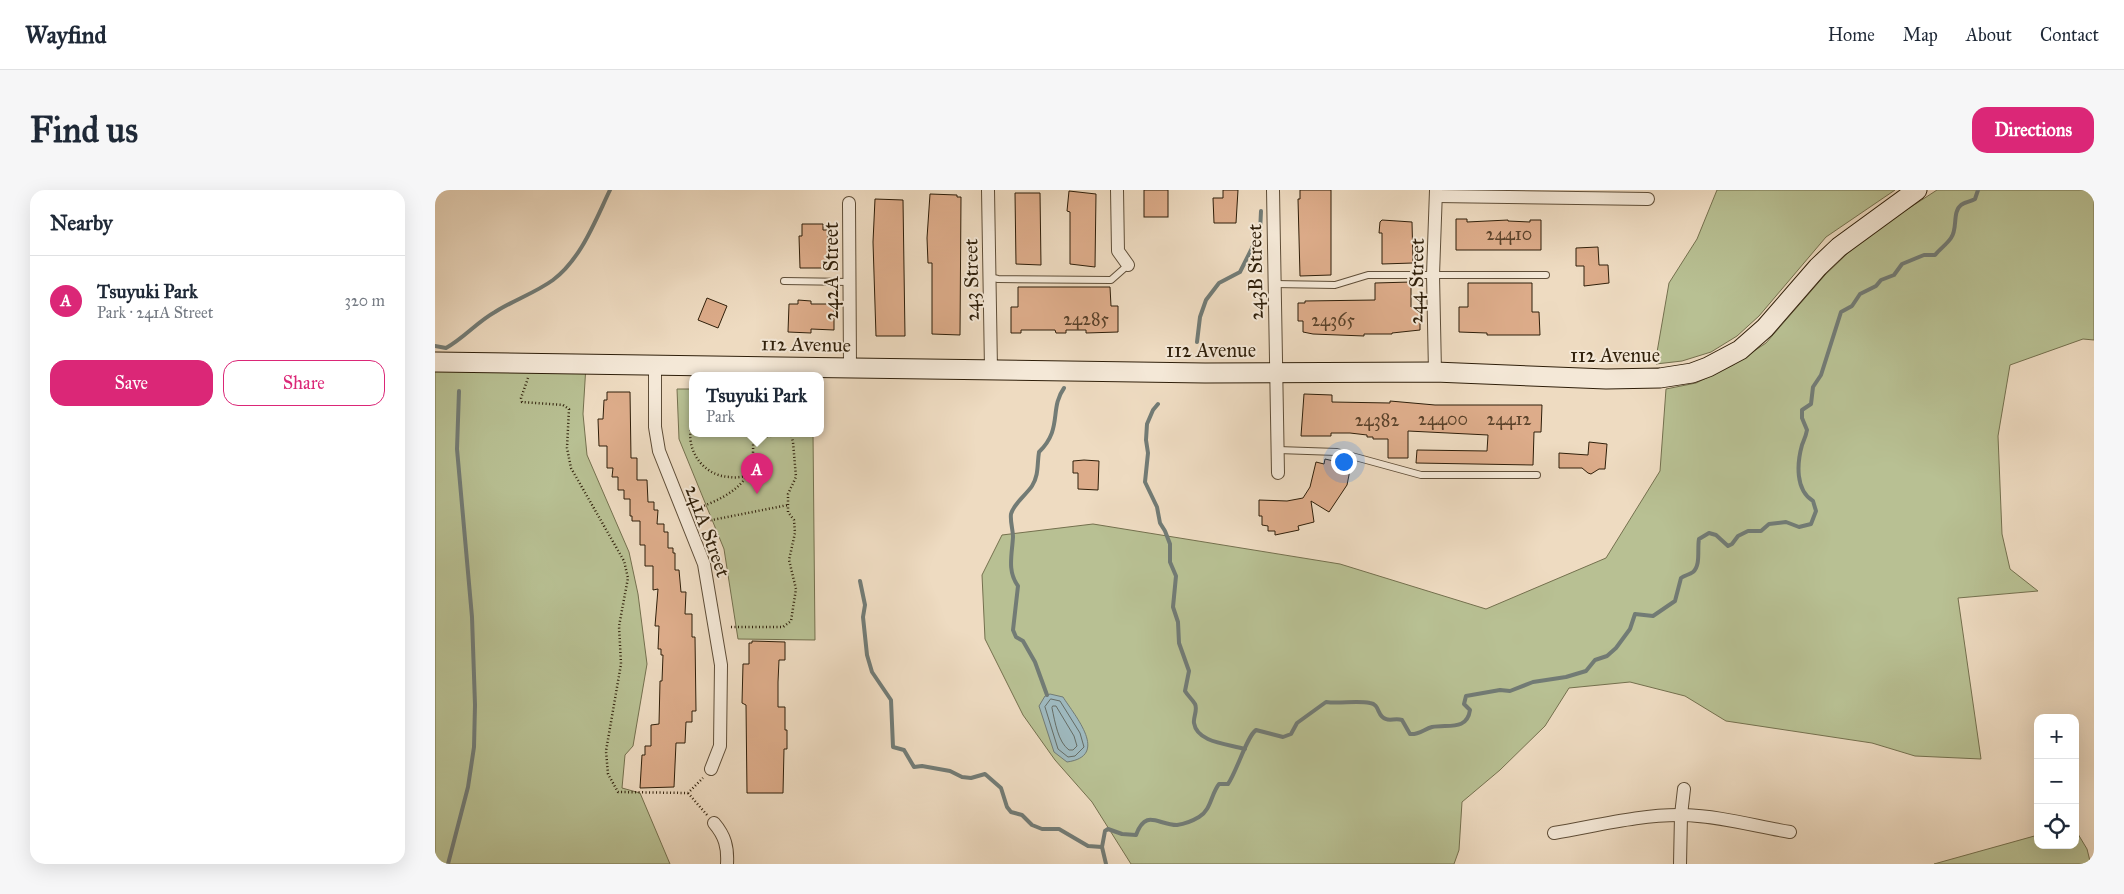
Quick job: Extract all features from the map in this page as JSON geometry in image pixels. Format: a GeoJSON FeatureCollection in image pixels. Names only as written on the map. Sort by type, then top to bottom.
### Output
{"type":"FeatureCollection","features":[{"type":"Feature","properties":{"kind":"main road","name":"112 Avenue"},"geometry":{"type":"LineString","coordinates":[[435,362],[1275,373],[1435,372],[1638,379],[1676,376],[1708,367],[1724,360],[1754,338],[1839,247],[1917,190]]}},
{"type":"Feature","properties":{"kind":"street","name":"243 Street"},"geometry":{"type":"LineString","coordinates":[[988,190],[991,369]]}},
{"type":"Feature","properties":{"kind":"street"},"geometry":{"type":"LineString","coordinates":[[1117,190],[1118,251],[1129,265]]}},
{"type":"Feature","properties":{"kind":"street","name":"243B Street"},"geometry":{"type":"LineString","coordinates":[[1273,190],[1278,474]]}},
{"type":"Feature","properties":{"kind":"street"},"geometry":{"type":"LineString","coordinates":[[1437,193],[1648,199]]}},
{"type":"Feature","properties":{"kind":"street","name":"244 Street"},"geometry":{"type":"LineString","coordinates":[[1435,372],[1433,275],[1437,193]]}},
{"type":"Feature","properties":{"kind":"street","name":"242A Street"},"geometry":{"type":"LineString","coordinates":[[849,203],[850,367]]}},
{"type":"Feature","properties":{"kind":"street","name":"241A Street"},"geometry":{"type":"LineString","coordinates":[[655,365],[656,438],[661,460],[704,564],[721,665],[720,746],[711,769]]}},
{"type":"Feature","properties":{"kind":"street"},"geometry":{"type":"LineString","coordinates":[[1680,864],[1681,815],[1684,789]]}},
{"type":"Feature","properties":{"kind":"street"},"geometry":{"type":"LineString","coordinates":[[1554,833],[1654,817],[1681,815],[1710,817],[1790,832]]}},
{"type":"Feature","properties":{"kind":"street"},"geometry":{"type":"LineString","coordinates":[[714,823],[725,839],[728,848],[727,864]]}},
{"type":"Feature","properties":{"kind":"lane"},"geometry":{"type":"LineString","coordinates":[[989,277],[998,279],[1111,280],[1129,265]]}},
{"type":"Feature","properties":{"kind":"lane"},"geometry":{"type":"LineString","coordinates":[[1274,284],[1335,285],[1368,275],[1546,275]]}},
{"type":"Feature","properties":{"kind":"lane"},"geometry":{"type":"LineString","coordinates":[[784,281],[849,282]]}},
{"type":"Feature","properties":{"kind":"lane"},"geometry":{"type":"LineString","coordinates":[[1278,450],[1337,452],[1421,475],[1537,475]]}},
{"type":"Feature","properties":{"kind":"path"},"geometry":{"type":"LineString","coordinates":[[528,377],[521,398],[522,402],[563,405],[569,409],[567,448],[571,468],[624,561],[628,572],[619,626],[621,664],[606,752],[608,774],[618,792],[688,793],[711,769]]}},
{"type":"Feature","properties":{"kind":"path"},"geometry":{"type":"LineString","coordinates":[[690,437],[689,443],[700,462],[719,475],[729,478],[747,476]]}},
{"type":"Feature","properties":{"kind":"path"},"geometry":{"type":"LineString","coordinates":[[701,507],[718,500],[733,490],[747,476],[753,458],[753,437]]}},
{"type":"Feature","properties":{"kind":"path"},"geometry":{"type":"LineString","coordinates":[[731,627],[783,627],[791,621],[796,589],[789,560],[795,533],[794,520],[788,512],[788,494],[796,476],[792,437]]}},
{"type":"Feature","properties":{"kind":"path"},"geometry":{"type":"LineString","coordinates":[[707,521],[788,505]]}},
{"type":"Feature","properties":{"kind":"path"},"geometry":{"type":"LineString","coordinates":[[688,793],[714,823]]}},
{"type":"Feature","properties":{"kind":"green space"},"geometry":{"type":"Polygon","coordinates":[[[1717,190],[1895,190],[1826,237],[1759,316],[1737,336],[1711,352],[1682,361],[1656,364],[1669,283],[1697,239],[1717,190]]]}},
{"type":"Feature","properties":{"kind":"green space"},"geometry":{"type":"Polygon","coordinates":[[[1937,190],[2094,190],[2094,340],[2083,339],[2010,365],[1998,436],[2002,534],[2010,569],[2038,591],[1958,598],[1981,759],[1915,756],[1872,743],[1726,721],[1685,696],[1630,682],[1569,688],[1545,726],[1500,770],[1462,802],[1459,850],[1454,864],[1131,864],[1092,802],[1055,760],[1023,715],[985,639],[982,575],[1002,535],[1093,524],[1340,564],[1486,609],[1606,558],[1660,471],[1666,389],[1696,383],[1733,365],[1766,343],[1825,275],[1849,252],[1880,227],[1937,190]]]}},
{"type":"Feature","properties":{"kind":"green space"},"geometry":{"type":"Polygon","coordinates":[[[435,362],[586,365],[583,414],[587,455],[629,552],[638,594],[647,664],[633,746],[625,755],[622,788],[640,793],[670,864],[435,864],[435,362]]]}},
{"type":"Feature","properties":{"kind":"green space"},"geometry":{"type":"Polygon","coordinates":[[[677,389],[689,389],[689,437],[813,437],[815,640],[738,639],[724,549],[679,439],[677,389]]]}},
{"type":"Feature","properties":{"kind":"green space"},"geometry":{"type":"Polygon","coordinates":[[[2034,836],[2034,849],[2079,849],[2079,836],[2087,849],[2090,861],[2087,864],[1934,864],[2034,836]]]}},
{"type":"Feature","properties":{"kind":"water"},"geometry":{"type":"Polygon","coordinates":[[[1050,694],[1063,697],[1086,734],[1088,744],[1086,752],[1080,758],[1067,762],[1054,752],[1039,706],[1045,696],[1050,694]]]}},
{"type":"Feature","properties":{"kind":"building"},"geometry":{"type":"Polygon","coordinates":[[[1144,190],[1168,190],[1168,217],[1144,217],[1144,190]]]}},
{"type":"Feature","properties":{"kind":"building"},"geometry":{"type":"Polygon","coordinates":[[[1223,190],[1238,190],[1236,223],[1214,223],[1213,198],[1223,198],[1223,190]]]}},
{"type":"Feature","properties":{"kind":"building"},"geometry":{"type":"Polygon","coordinates":[[[1300,190],[1331,190],[1331,275],[1300,276],[1298,199],[1300,199],[1300,190]]]}},
{"type":"Feature","properties":{"kind":"building"},"geometry":{"type":"Polygon","coordinates":[[[1069,191],[1096,194],[1095,267],[1070,264],[1070,212],[1067,211],[1069,191]]]}},
{"type":"Feature","properties":{"kind":"building"},"geometry":{"type":"Polygon","coordinates":[[[1015,193],[1040,193],[1041,265],[1016,264],[1015,193]]]}},
{"type":"Feature","properties":{"kind":"building"},"geometry":{"type":"Polygon","coordinates":[[[930,194],[957,195],[957,197],[961,197],[960,335],[932,334],[932,263],[928,263],[927,238],[930,194]]]}},
{"type":"Feature","properties":{"kind":"building"},"geometry":{"type":"Polygon","coordinates":[[[875,199],[903,200],[905,336],[876,336],[873,242],[875,199]]]}},
{"type":"Feature","properties":{"kind":"building"},"geometry":{"type":"Polygon","coordinates":[[[1456,219],[1467,219],[1467,222],[1508,220],[1530,222],[1530,220],[1541,220],[1541,250],[1456,250],[1456,219]]]}},
{"type":"Feature","properties":{"kind":"building"},"geometry":{"type":"Polygon","coordinates":[[[1382,220],[1412,222],[1413,263],[1382,264],[1382,233],[1379,233],[1382,220]]]}},
{"type":"Feature","properties":{"kind":"building"},"geometry":{"type":"Polygon","coordinates":[[[802,224],[823,224],[823,230],[828,230],[827,268],[800,268],[799,236],[802,236],[802,224]]]}},
{"type":"Feature","properties":{"kind":"building"},"geometry":{"type":"Polygon","coordinates":[[[1598,247],[1599,265],[1608,265],[1609,283],[1584,286],[1584,266],[1576,266],[1576,248],[1598,247]]]}},
{"type":"Feature","properties":{"kind":"building"},"geometry":{"type":"Polygon","coordinates":[[[1411,282],[1411,307],[1420,307],[1420,330],[1392,334],[1364,334],[1364,336],[1313,334],[1303,332],[1303,321],[1298,321],[1298,303],[1305,303],[1305,301],[1375,300],[1375,283],[1411,282]]]}},
{"type":"Feature","properties":{"kind":"building"},"geometry":{"type":"Polygon","coordinates":[[[1468,283],[1532,283],[1532,312],[1539,312],[1540,335],[1487,335],[1487,333],[1459,332],[1459,307],[1468,307],[1468,283]]]}},
{"type":"Feature","properties":{"kind":"building"},"geometry":{"type":"Polygon","coordinates":[[[1018,287],[1110,287],[1111,306],[1118,306],[1118,332],[1086,333],[1086,330],[1066,330],[1066,333],[1056,333],[1055,330],[1021,330],[1021,333],[1011,333],[1011,307],[1018,307],[1018,287]]]}},
{"type":"Feature","properties":{"kind":"building"},"geometry":{"type":"Polygon","coordinates":[[[707,298],[727,306],[718,328],[698,320],[707,298]]]}},
{"type":"Feature","properties":{"kind":"building"},"geometry":{"type":"Polygon","coordinates":[[[798,300],[811,301],[811,304],[834,304],[834,330],[811,329],[811,333],[788,332],[789,304],[798,304],[798,300]]]}},
{"type":"Feature","properties":{"kind":"building"},"geometry":{"type":"Polygon","coordinates":[[[607,392],[630,392],[631,458],[637,458],[637,480],[647,480],[648,502],[654,502],[654,510],[658,510],[657,524],[664,524],[664,532],[668,532],[668,548],[673,548],[673,553],[675,553],[675,570],[679,570],[681,592],[686,592],[685,614],[692,614],[692,637],[695,637],[696,711],[692,711],[692,722],[686,722],[685,743],[676,743],[674,787],[640,788],[642,755],[645,755],[645,746],[651,746],[651,725],[659,724],[663,655],[661,655],[661,649],[658,649],[659,626],[655,626],[658,589],[653,590],[653,566],[645,566],[645,545],[640,545],[640,521],[632,521],[632,516],[630,516],[630,499],[624,499],[624,490],[618,490],[618,477],[612,477],[613,468],[607,468],[607,446],[599,446],[598,419],[603,419],[604,400],[607,400],[607,392]]]}},
{"type":"Feature","properties":{"kind":"building"},"geometry":{"type":"Polygon","coordinates":[[[1304,394],[1332,395],[1332,402],[1390,403],[1390,401],[1435,405],[1542,405],[1541,432],[1534,432],[1533,465],[1416,463],[1417,450],[1487,451],[1488,435],[1408,431],[1408,458],[1388,458],[1388,439],[1373,439],[1373,437],[1367,437],[1367,435],[1350,433],[1331,433],[1331,436],[1301,436],[1304,394]]]}},
{"type":"Feature","properties":{"kind":"building"},"geometry":{"type":"Polygon","coordinates":[[[1589,442],[1607,444],[1605,469],[1599,469],[1591,474],[1582,468],[1559,468],[1559,453],[1588,455],[1589,442]]]}},
{"type":"Feature","properties":{"kind":"building"},"geometry":{"type":"Polygon","coordinates":[[[1325,459],[1351,465],[1347,485],[1329,512],[1311,501],[1314,522],[1298,526],[1299,530],[1275,535],[1275,531],[1268,531],[1268,526],[1262,525],[1262,516],[1259,516],[1259,500],[1287,501],[1303,498],[1310,487],[1316,462],[1324,464],[1325,459]]]}},
{"type":"Feature","properties":{"kind":"building"},"geometry":{"type":"Polygon","coordinates":[[[1073,461],[1099,461],[1098,490],[1078,489],[1078,473],[1073,473],[1073,461]]]}},
{"type":"Feature","properties":{"kind":"building"},"geometry":{"type":"Polygon","coordinates":[[[752,641],[785,642],[785,660],[779,660],[778,682],[778,707],[785,707],[785,730],[787,730],[787,749],[784,749],[783,793],[747,793],[746,705],[742,703],[743,664],[749,664],[749,643],[752,643],[752,641]]]}},
{"type":"Feature","properties":{"kind":"waterway"},"geometry":{"type":"LineString","coordinates":[[435,346],[446,348],[459,340],[488,316],[553,280],[572,261],[586,239],[610,190]]}},
{"type":"Feature","properties":{"kind":"waterway"},"geometry":{"type":"LineString","coordinates":[[1106,864],[1102,847],[1105,831],[1108,829],[1122,834],[1136,835],[1140,827],[1148,820],[1177,825],[1192,821],[1203,814],[1219,784],[1228,784],[1249,739],[1256,730],[1283,737],[1291,734],[1297,723],[1326,702],[1365,702],[1373,704],[1383,718],[1402,720],[1410,734],[1419,733],[1432,727],[1461,724],[1468,717],[1470,710],[1464,704],[1466,696],[1500,690],[1510,691],[1533,682],[1566,677],[1586,671],[1595,660],[1607,656],[1616,648],[1630,629],[1635,614],[1653,616],[1675,601],[1681,578],[1693,572],[1697,565],[1699,539],[1709,533],[1716,535],[1728,546],[1738,536],[1748,531],[1761,531],[1769,524],[1786,522],[1799,527],[1811,524],[1816,511],[1813,501],[1803,490],[1799,476],[1800,452],[1807,430],[1802,418],[1802,410],[1811,404],[1813,387],[1821,375],[1841,312],[1852,306],[1860,294],[1876,286],[1881,280],[1894,275],[1902,264],[1924,255],[1935,255],[1953,234],[1958,208],[1962,204],[1975,199],[1978,190]]}},
{"type":"Feature","properties":{"kind":"waterway"},"geometry":{"type":"LineString","coordinates":[[1197,342],[1200,317],[1206,300],[1219,283],[1240,272],[1260,232],[1261,211]]}},
{"type":"Feature","properties":{"kind":"waterway"},"geometry":{"type":"LineString","coordinates":[[1047,695],[1035,662],[1023,641],[1016,637],[1013,630],[1018,586],[1011,569],[1013,537],[1011,514],[1034,482],[1037,474],[1039,452],[1051,435],[1057,404],[1064,388]]}},
{"type":"Feature","properties":{"kind":"waterway"},"geometry":{"type":"LineString","coordinates":[[448,864],[468,787],[474,747],[475,705],[472,617],[457,449],[459,391]]}},
{"type":"Feature","properties":{"kind":"waterway"},"geometry":{"type":"LineString","coordinates":[[1158,404],[1147,424],[1146,440],[1148,453],[1145,482],[1157,507],[1160,523],[1170,544],[1170,562],[1176,576],[1173,607],[1178,622],[1179,643],[1189,671],[1185,691],[1195,704],[1194,723],[1196,730],[1201,735],[1215,742],[1245,749]]}},
{"type":"Feature","properties":{"kind":"waterway"},"geometry":{"type":"LineString","coordinates":[[860,581],[865,605],[863,617],[867,655],[872,672],[891,700],[893,747],[904,750],[914,767],[922,766],[950,771],[962,777],[971,778],[985,774],[1001,788],[1007,807],[1011,812],[1022,815],[1032,825],[1042,829],[1059,829],[1088,846],[1102,847]]}},
{"type":"Feature","properties":{"kind":"place","name":"Tsuyuki Park"},"geometry":{"type":"Point","coordinates":[757,494]}}]}
